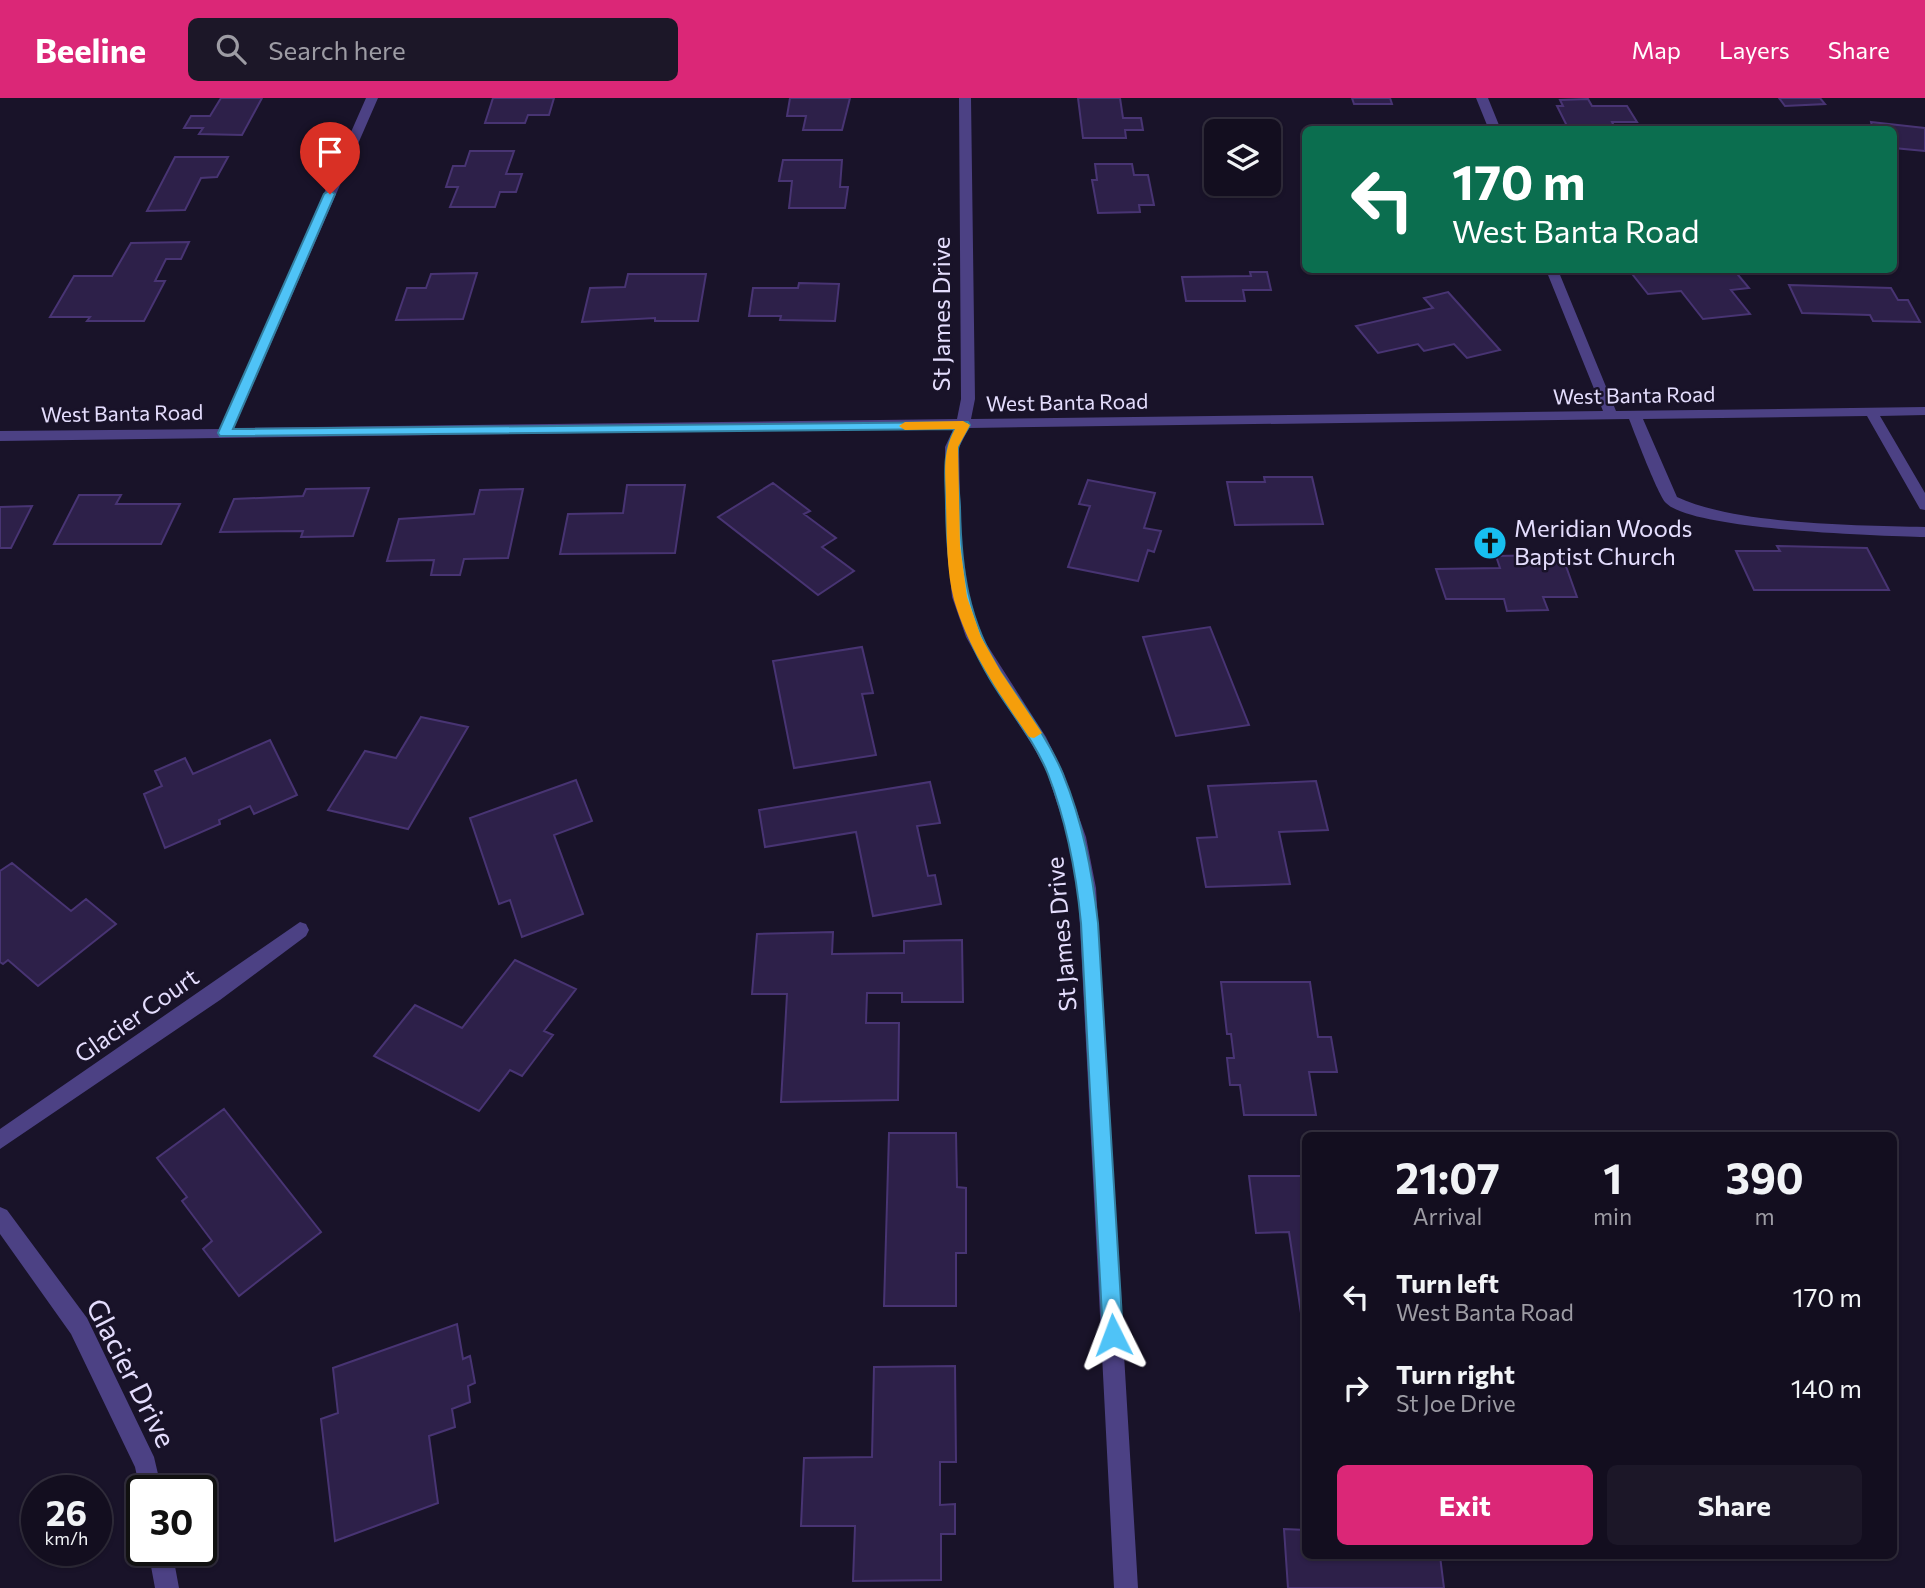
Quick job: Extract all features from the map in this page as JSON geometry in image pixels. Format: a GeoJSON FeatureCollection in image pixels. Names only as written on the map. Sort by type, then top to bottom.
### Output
{"type":"FeatureCollection","features":[{"type":"Feature","properties":{"kind":"street"},"geometry":{"type":"LineString","coordinates":[[225,433],[372,98]]}},
{"type":"Feature","properties":{"kind":"street","name":"St James Drive"},"geometry":{"type":"LineString","coordinates":[[965,98],[968,399],[963,425],[952,447],[954,545],[960,597],[974,637],[996,676],[1035,733],[1055,772],[1077,837],[1087,888],[1126,1588]]}},
{"type":"Feature","properties":{"kind":"street"},"geometry":{"type":"LineString","coordinates":[[1482,98],[1492,126]]}},
{"type":"Feature","properties":{"kind":"street"},"geometry":{"type":"LineString","coordinates":[[1553,273],[1612,417]]}},
{"type":"Feature","properties":{"kind":"street","name":"West Banta Road"},"geometry":{"type":"LineString","coordinates":[[0,436],[1635,417],[1925,411]]}},
{"type":"Feature","properties":{"kind":"street"},"geometry":{"type":"LineString","coordinates":[[1871,412],[1925,505]]}},
{"type":"Feature","properties":{"kind":"street"},"geometry":{"type":"LineString","coordinates":[[1635,417],[1671,500],[1681,508],[1710,514],[1858,529],[1925,532]]}},
{"type":"Feature","properties":{"kind":"street","name":"Glacier Court"},"geometry":{"type":"LineString","coordinates":[[0,1140],[213,994],[300,930]]}},
{"type":"Feature","properties":{"kind":"street","name":"Glacier Drive"},"geometry":{"type":"LineString","coordinates":[[0,1217],[79,1326],[146,1465],[148,1475]]}},
{"type":"Feature","properties":{"kind":"street"},"geometry":{"type":"LineString","coordinates":[[163,1566],[167,1588]]}},
{"type":"Feature","properties":{"kind":"building"},"geometry":{"type":"Polygon","coordinates":[[[221,98],[262,98],[242,135],[199,134],[203,128],[184,128],[191,116],[210,116],[221,98]]]}},
{"type":"Feature","properties":{"kind":"building"},"geometry":{"type":"Polygon","coordinates":[[[493,98],[554,98],[549,115],[528,115],[525,123],[485,123],[493,98]]]}},
{"type":"Feature","properties":{"kind":"building"},"geometry":{"type":"Polygon","coordinates":[[[790,98],[850,98],[842,130],[803,130],[806,116],[787,116],[790,98]]]}},
{"type":"Feature","properties":{"kind":"building"},"geometry":{"type":"Polygon","coordinates":[[[1078,98],[1120,98],[1123,118],[1141,118],[1143,130],[1125,130],[1126,138],[1083,138],[1078,98]]]}},
{"type":"Feature","properties":{"kind":"building"},"geometry":{"type":"Polygon","coordinates":[[[1352,98],[1390,98],[1392,104],[1354,104],[1352,98]]]}},
{"type":"Feature","properties":{"kind":"building"},"geometry":{"type":"Polygon","coordinates":[[[1779,98],[1820,98],[1825,104],[1785,106],[1779,98]]]}},
{"type":"Feature","properties":{"kind":"building"},"geometry":{"type":"Polygon","coordinates":[[[1588,99],[1592,106],[1627,106],[1637,122],[1612,122],[1614,126],[1567,126],[1557,106],[1563,106],[1560,100],[1588,99]]]}},
{"type":"Feature","properties":{"kind":"building"},"geometry":{"type":"Polygon","coordinates":[[[1871,122],[1925,128],[1925,151],[1897,148],[1897,126],[1872,126],[1871,122]]]}},
{"type":"Feature","properties":{"kind":"building"},"geometry":{"type":"Polygon","coordinates":[[[470,151],[514,151],[506,174],[522,174],[516,192],[500,192],[495,207],[450,207],[458,187],[446,187],[453,166],[465,166],[470,151]]]}},
{"type":"Feature","properties":{"kind":"building"},"geometry":{"type":"Polygon","coordinates":[[[175,157],[228,157],[217,177],[201,178],[185,210],[147,211],[175,157]]]}},
{"type":"Feature","properties":{"kind":"building"},"geometry":{"type":"Polygon","coordinates":[[[783,160],[842,160],[840,187],[848,187],[845,208],[789,208],[792,181],[779,181],[783,160]]]}},
{"type":"Feature","properties":{"kind":"building"},"geometry":{"type":"Polygon","coordinates":[[[1095,164],[1132,164],[1134,175],[1148,175],[1154,205],[1139,205],[1140,212],[1098,213],[1092,180],[1097,180],[1095,164]]]}},
{"type":"Feature","properties":{"kind":"building"},"geometry":{"type":"Polygon","coordinates":[[[189,242],[181,259],[166,259],[155,281],[165,281],[144,321],[87,321],[90,317],[50,317],[74,276],[112,276],[131,243],[189,242]]]}},
{"type":"Feature","properties":{"kind":"building"},"geometry":{"type":"Polygon","coordinates":[[[1250,272],[1267,272],[1271,290],[1243,290],[1245,301],[1186,301],[1182,277],[1251,276],[1250,272]]]}},
{"type":"Feature","properties":{"kind":"building"},"geometry":{"type":"Polygon","coordinates":[[[477,273],[463,319],[396,320],[407,288],[426,288],[431,274],[477,273]]]}},
{"type":"Feature","properties":{"kind":"building"},"geometry":{"type":"Polygon","coordinates":[[[1631,273],[1736,273],[1749,288],[1731,290],[1750,314],[1703,319],[1681,291],[1648,294],[1631,273]]]}},
{"type":"Feature","properties":{"kind":"building"},"geometry":{"type":"Polygon","coordinates":[[[628,274],[706,274],[698,321],[655,321],[655,318],[582,322],[590,288],[625,287],[628,274]]]}},
{"type":"Feature","properties":{"kind":"building"},"geometry":{"type":"Polygon","coordinates":[[[799,283],[839,284],[835,321],[780,320],[781,316],[749,316],[753,288],[798,288],[799,283]]]}},
{"type":"Feature","properties":{"kind":"building"},"geometry":{"type":"Polygon","coordinates":[[[1789,285],[1891,288],[1898,300],[1908,300],[1920,322],[1873,321],[1870,315],[1802,313],[1789,285]]]}},
{"type":"Feature","properties":{"kind":"building"},"geometry":{"type":"Polygon","coordinates":[[[1448,292],[1500,350],[1467,358],[1454,344],[1424,351],[1418,344],[1378,353],[1356,326],[1433,308],[1424,298],[1448,292]]]}},
{"type":"Feature","properties":{"kind":"building"},"geometry":{"type":"Polygon","coordinates":[[[1264,477],[1312,477],[1323,524],[1235,525],[1227,482],[1265,482],[1264,477]]]}},
{"type":"Feature","properties":{"kind":"building"},"geometry":{"type":"Polygon","coordinates":[[[1088,480],[1155,493],[1144,528],[1161,531],[1154,552],[1148,550],[1138,581],[1068,567],[1090,506],[1079,504],[1088,480]]]}},
{"type":"Feature","properties":{"kind":"building"},"geometry":{"type":"Polygon","coordinates":[[[773,483],[810,511],[804,514],[836,538],[822,547],[854,571],[818,595],[718,517],[773,483]]]}},
{"type":"Feature","properties":{"kind":"building"},"geometry":{"type":"Polygon","coordinates":[[[627,485],[685,485],[675,553],[560,554],[568,514],[623,513],[627,485]]]}},
{"type":"Feature","properties":{"kind":"building"},"geometry":{"type":"Polygon","coordinates":[[[369,488],[353,536],[301,537],[303,531],[220,532],[234,499],[303,496],[306,489],[369,488]]]}},
{"type":"Feature","properties":{"kind":"building"},"geometry":{"type":"Polygon","coordinates":[[[523,489],[508,558],[464,559],[460,575],[431,575],[434,560],[387,561],[399,519],[474,514],[480,490],[523,489]]]}},
{"type":"Feature","properties":{"kind":"building"},"geometry":{"type":"Polygon","coordinates":[[[79,495],[121,495],[116,504],[180,504],[161,544],[54,544],[79,495]]]}},
{"type":"Feature","properties":{"kind":"building"},"geometry":{"type":"Polygon","coordinates":[[[32,506],[11,548],[0,548],[0,507],[32,506]]]}},
{"type":"Feature","properties":{"kind":"building"},"geometry":{"type":"Polygon","coordinates":[[[1777,546],[1867,548],[1889,590],[1754,590],[1736,551],[1780,551],[1777,546]]]}},
{"type":"Feature","properties":{"kind":"building"},"geometry":{"type":"Polygon","coordinates":[[[1562,555],[1577,597],[1543,597],[1548,610],[1507,611],[1504,599],[1446,599],[1436,569],[1500,568],[1496,556],[1562,555]]]}},
{"type":"Feature","properties":{"kind":"building"},"geometry":{"type":"Polygon","coordinates":[[[1210,627],[1249,725],[1176,736],[1143,637],[1210,627]]]}},
{"type":"Feature","properties":{"kind":"building"},"geometry":{"type":"Polygon","coordinates":[[[862,647],[873,693],[862,694],[876,755],[794,768],[773,661],[862,647]]]}},
{"type":"Feature","properties":{"kind":"building"},"geometry":{"type":"Polygon","coordinates":[[[421,717],[468,727],[408,829],[328,810],[365,751],[396,758],[421,717]]]}},
{"type":"Feature","properties":{"kind":"building"},"geometry":{"type":"Polygon","coordinates":[[[270,740],[297,795],[254,814],[250,806],[219,820],[220,824],[165,848],[144,794],[162,786],[155,771],[185,758],[193,774],[270,740]]]}},
{"type":"Feature","properties":{"kind":"building"},"geometry":{"type":"Polygon","coordinates":[[[576,780],[592,821],[554,835],[583,914],[522,937],[510,900],[499,904],[470,818],[576,780]]]}},
{"type":"Feature","properties":{"kind":"building"},"geometry":{"type":"Polygon","coordinates":[[[1316,781],[1328,830],[1279,832],[1290,884],[1206,887],[1197,838],[1217,837],[1208,786],[1316,781]]]}},
{"type":"Feature","properties":{"kind":"building"},"geometry":{"type":"Polygon","coordinates":[[[930,782],[940,823],[917,826],[928,876],[935,875],[941,904],[873,916],[856,832],[765,847],[759,810],[930,782]]]}},
{"type":"Feature","properties":{"kind":"building"},"geometry":{"type":"Polygon","coordinates":[[[12,863],[71,911],[86,899],[116,924],[38,986],[8,960],[3,964],[0,962],[0,871],[12,863]]]}},
{"type":"Feature","properties":{"kind":"building"},"geometry":{"type":"Polygon","coordinates":[[[833,932],[832,954],[904,953],[904,941],[962,940],[963,1002],[902,1002],[902,993],[867,993],[866,1023],[899,1023],[898,1100],[781,1102],[787,994],[752,994],[757,934],[833,932]]]}},
{"type":"Feature","properties":{"kind":"building"},"geometry":{"type":"Polygon","coordinates":[[[515,960],[576,989],[544,1031],[553,1035],[522,1076],[510,1070],[479,1111],[374,1056],[415,1005],[462,1028],[515,960]]]}},
{"type":"Feature","properties":{"kind":"building"},"geometry":{"type":"Polygon","coordinates":[[[1221,982],[1310,982],[1318,1037],[1331,1037],[1337,1072],[1309,1072],[1316,1115],[1244,1115],[1240,1085],[1230,1085],[1227,1058],[1234,1058],[1231,1034],[1227,1034],[1221,982]]]}},
{"type":"Feature","properties":{"kind":"building"},"geometry":{"type":"Polygon","coordinates":[[[224,1109],[321,1232],[239,1296],[203,1249],[212,1241],[182,1201],[187,1197],[157,1158],[224,1109]]]}},
{"type":"Feature","properties":{"kind":"building"},"geometry":{"type":"Polygon","coordinates":[[[889,1133],[956,1133],[957,1187],[966,1188],[966,1253],[956,1253],[956,1306],[884,1306],[889,1133]]]}},
{"type":"Feature","properties":{"kind":"building"},"geometry":{"type":"Polygon","coordinates":[[[1249,1176],[1302,1176],[1302,1320],[1289,1232],[1256,1233],[1249,1176]]]}},
{"type":"Feature","properties":{"kind":"building"},"geometry":{"type":"Polygon","coordinates":[[[457,1324],[463,1359],[470,1356],[475,1383],[468,1386],[470,1402],[452,1409],[455,1427],[429,1436],[438,1503],[335,1541],[321,1419],[338,1413],[333,1368],[457,1324]]]}},
{"type":"Feature","properties":{"kind":"building"},"geometry":{"type":"Polygon","coordinates":[[[955,1366],[956,1462],[940,1462],[940,1505],[955,1504],[955,1534],[941,1534],[941,1580],[853,1581],[855,1526],[801,1526],[804,1458],[872,1457],[874,1367],[955,1366]]]}},
{"type":"Feature","properties":{"kind":"building"},"geometry":{"type":"Polygon","coordinates":[[[1284,1529],[1302,1530],[1302,1559],[1440,1559],[1444,1588],[1288,1588],[1284,1529]]]}},
{"type":"Feature","properties":{"kind":"slow traffic"},"geometry":{"type":"LineString","coordinates":[[905,426],[963,425],[952,447],[954,545],[960,597],[974,637],[1034,733]]}},
{"type":"Feature","properties":{"kind":"place","name":"Meridian Woods Baptist Church"},"geometry":{"type":"Point","coordinates":[1490,543]}},
{"type":"Feature","properties":{"kind":"route"},"geometry":{"type":"LineString","coordinates":[[330,194],[225,433],[963,425],[952,447],[954,545],[960,597],[974,637],[996,676],[1024,714],[1055,772],[1077,837],[1087,888],[1113,1335]]}}]}
